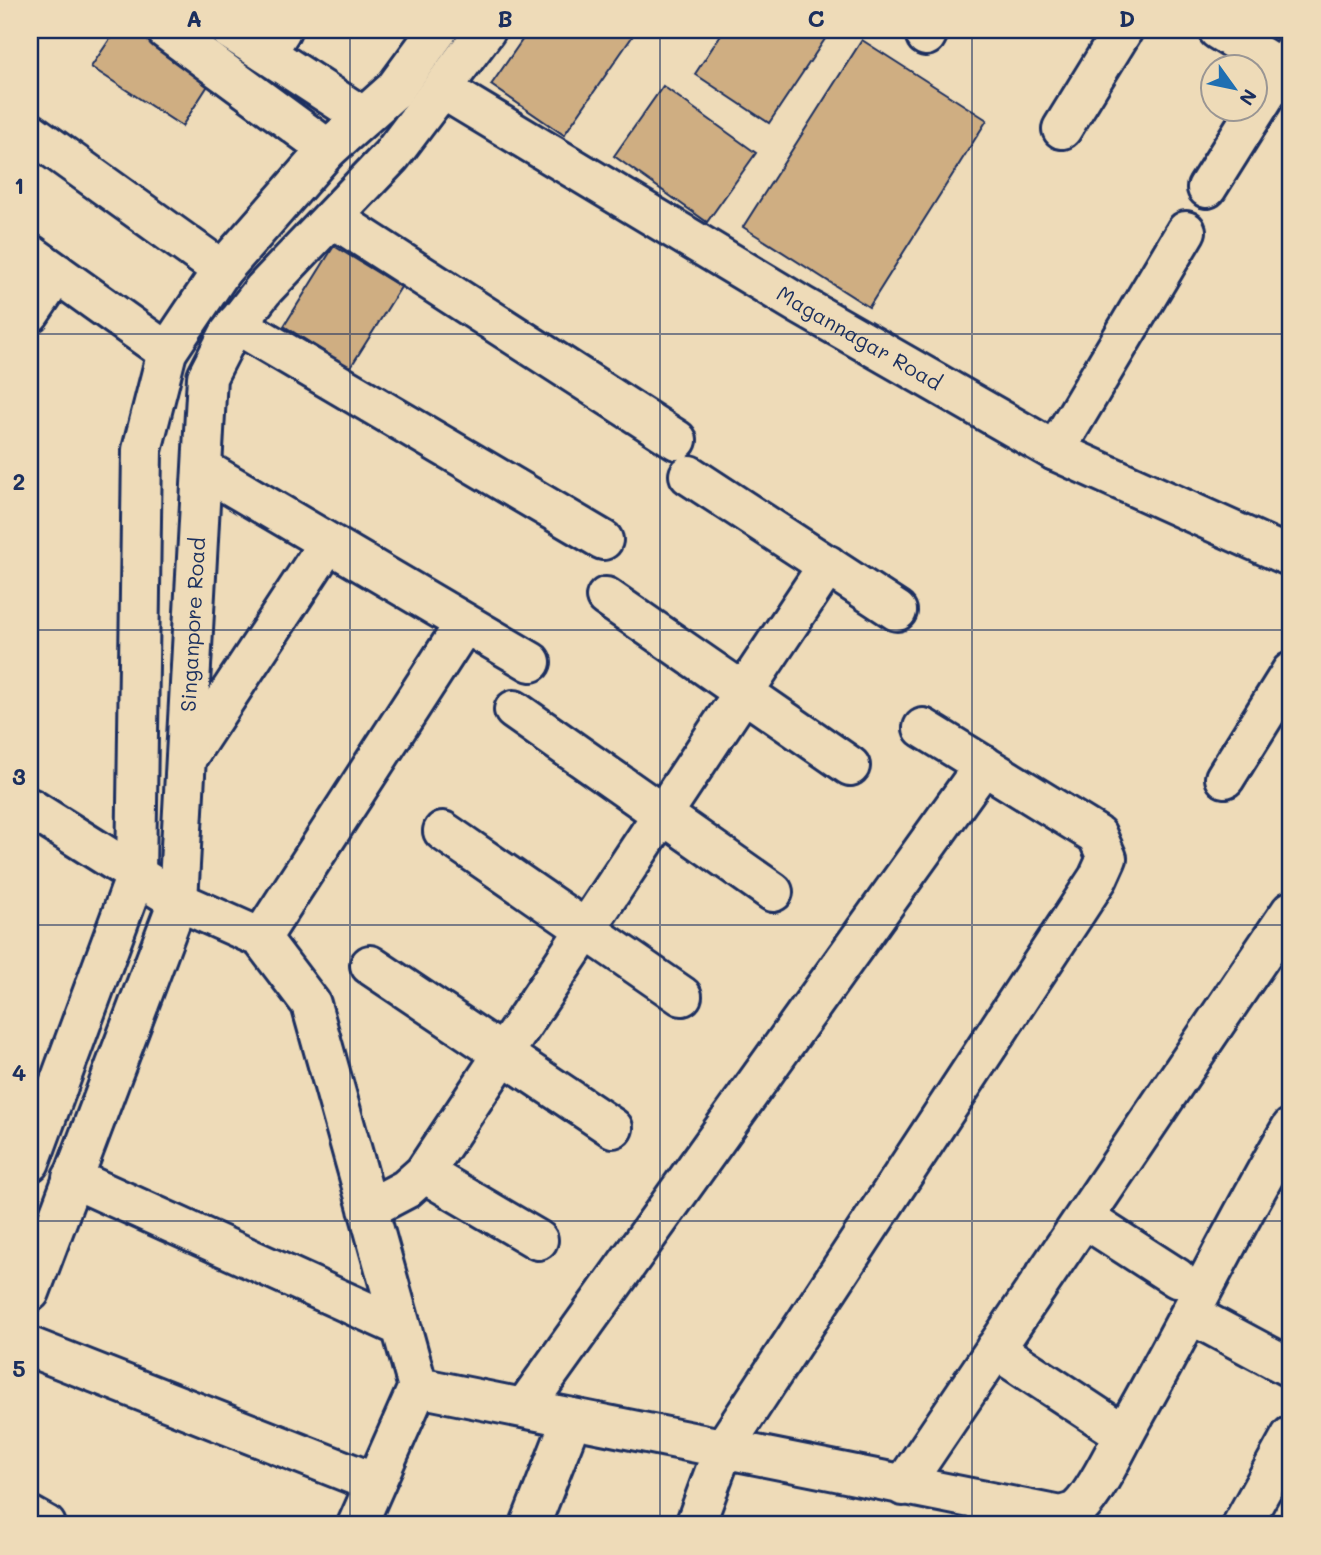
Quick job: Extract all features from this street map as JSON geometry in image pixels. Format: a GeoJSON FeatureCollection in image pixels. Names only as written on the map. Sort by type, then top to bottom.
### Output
{"type":"FeatureCollection","features":[{"type":"Feature","properties":{"kind":"street"},"geometry":{"type":"LineString","coordinates":[[166,30],[328,149]]}},
{"type":"Feature","properties":{"kind":"street"},"geometry":{"type":"LineString","coordinates":[[230,30],[274,41],[362,116]]}},
{"type":"Feature","properties":{"kind":"street"},"geometry":{"type":"LineString","coordinates":[[30,1162],[136,874],[142,450],[167,352],[222,270],[328,149],[394,90],[438,30]]}},
{"type":"Feature","properties":{"kind":"street","name":"Singanpore Road"},"geometry":{"type":"LineString","coordinates":[[30,1292],[178,901],[207,377],[236,324],[264,289],[391,156],[486,30]]}},
{"type":"Feature","properties":{"kind":"street"},"geometry":{"type":"LineString","coordinates":[[1062,129],[1123,30]]}},
{"type":"Feature","properties":{"kind":"street"},"geometry":{"type":"LineString","coordinates":[[1207,188],[1288,66],[1218,30]]}},
{"type":"Feature","properties":{"kind":"street","name":"Magannagar Road"},"geometry":{"type":"LineString","coordinates":[[442,89],[824,319],[1055,451],[1291,557]]}},
{"type":"Feature","properties":{"kind":"street"},"geometry":{"type":"LineString","coordinates":[[30,132],[222,270]]}},
{"type":"Feature","properties":{"kind":"street"},"geometry":{"type":"LineString","coordinates":[[333,218],[683,458],[828,565],[897,611]]}},
{"type":"Feature","properties":{"kind":"street"},"geometry":{"type":"LineString","coordinates":[[1055,451],[1186,231]]}},
{"type":"Feature","properties":{"kind":"street"},"geometry":{"type":"LineString","coordinates":[[30,313],[43,263],[167,352]]}},
{"type":"Feature","properties":{"kind":"street"},"geometry":{"type":"LineString","coordinates":[[236,324],[603,540]]}},
{"type":"Feature","properties":{"kind":"street"},"geometry":{"type":"LineString","coordinates":[[202,469],[531,662]]}},
{"type":"Feature","properties":{"kind":"street"},"geometry":{"type":"LineString","coordinates":[[186,759],[328,542]]}},
{"type":"Feature","properties":{"kind":"street"},"geometry":{"type":"LineString","coordinates":[[368,1209],[406,1189],[424,1173],[828,565]]}},
{"type":"Feature","properties":{"kind":"street"},"geometry":{"type":"LineString","coordinates":[[606,597],[850,766]]}},
{"type":"Feature","properties":{"kind":"street"},"geometry":{"type":"LineString","coordinates":[[261,938],[465,623]]}},
{"type":"Feature","properties":{"kind":"street"},"geometry":{"type":"LineString","coordinates":[[1226,778],[1291,672]]}},
{"type":"Feature","properties":{"kind":"street"},"geometry":{"type":"LineString","coordinates":[[514,710],[773,892]]}},
{"type":"Feature","properties":{"kind":"street"},"geometry":{"type":"LineString","coordinates":[[695,1525],[723,1449],[1098,878],[1107,858],[1097,835],[923,729]]}},
{"type":"Feature","properties":{"kind":"street"},"geometry":{"type":"LineString","coordinates":[[524,1408],[984,765]]}},
{"type":"Feature","properties":{"kind":"street"},"geometry":{"type":"LineString","coordinates":[[30,808],[178,901],[261,938],[311,1004],[418,1387],[357,1525]]}},
{"type":"Feature","properties":{"kind":"street"},"geometry":{"type":"LineString","coordinates":[[443,831],[682,996]]}},
{"type":"Feature","properties":{"kind":"street"},"geometry":{"type":"LineString","coordinates":[[902,1486],[1291,911]]}},
{"type":"Feature","properties":{"kind":"street"},"geometry":{"type":"LineString","coordinates":[[370,965],[612,1128]]}},
{"type":"Feature","properties":{"kind":"street"},"geometry":{"type":"LineString","coordinates":[[418,1387],[1060,1516],[1080,1508],[1281,1168],[1291,1128]]}},
{"type":"Feature","properties":{"kind":"street"},"geometry":{"type":"LineString","coordinates":[[424,1173],[538,1240]]}},
{"type":"Feature","properties":{"kind":"street"},"geometry":{"type":"LineString","coordinates":[[72,1178],[401,1327]]}},
{"type":"Feature","properties":{"kind":"street"},"geometry":{"type":"LineString","coordinates":[[1084,1217],[1177,1278]]}},
{"type":"Feature","properties":{"kind":"street"},"geometry":{"type":"LineString","coordinates":[[1192,1315],[1291,1368]]}},
{"type":"Feature","properties":{"kind":"street"},"geometry":{"type":"LineString","coordinates":[[30,1346],[376,1483]]}},
{"type":"Feature","properties":{"kind":"street"},"geometry":{"type":"LineString","coordinates":[[995,1349],[1124,1434]]}},
{"type":"Feature","properties":{"kind":"street"},"geometry":{"type":"LineString","coordinates":[[530,1525],[572,1418]]}},
{"type":"Feature","properties":{"kind":"street"},"geometry":{"type":"LineString","coordinates":[[1242,1525],[1291,1436]]}},
{"type":"Feature","properties":{"kind":"street"},"geometry":{"type":"LineString","coordinates":[[30,1516],[46,1525]]}},
{"type":"Feature","properties":{"kind":"building"},"geometry":{"type":"Polygon","coordinates":[[[116,30],[150,30],[216,73],[182,126],[91,67],[116,30]]]}},
{"type":"Feature","properties":{"kind":"building"},"geometry":{"type":"Polygon","coordinates":[[[529,30],[622,30],[632,37],[564,135],[491,85],[529,30]]]}},
{"type":"Feature","properties":{"kind":"building"},"geometry":{"type":"Polygon","coordinates":[[[724,30],[831,30],[769,123],[695,74],[724,30]]]}},
{"type":"Feature","properties":{"kind":"building"},"geometry":{"type":"Polygon","coordinates":[[[862,40],[987,120],[869,307],[743,227],[862,40]]]}},
{"type":"Feature","properties":{"kind":"building"},"geometry":{"type":"Polygon","coordinates":[[[663,86],[756,153],[707,222],[614,156],[663,86]]]}},
{"type":"Feature","properties":{"kind":"building"},"geometry":{"type":"Polygon","coordinates":[[[334,246],[401,287],[350,368],[284,326],[334,246]]]}}]}
